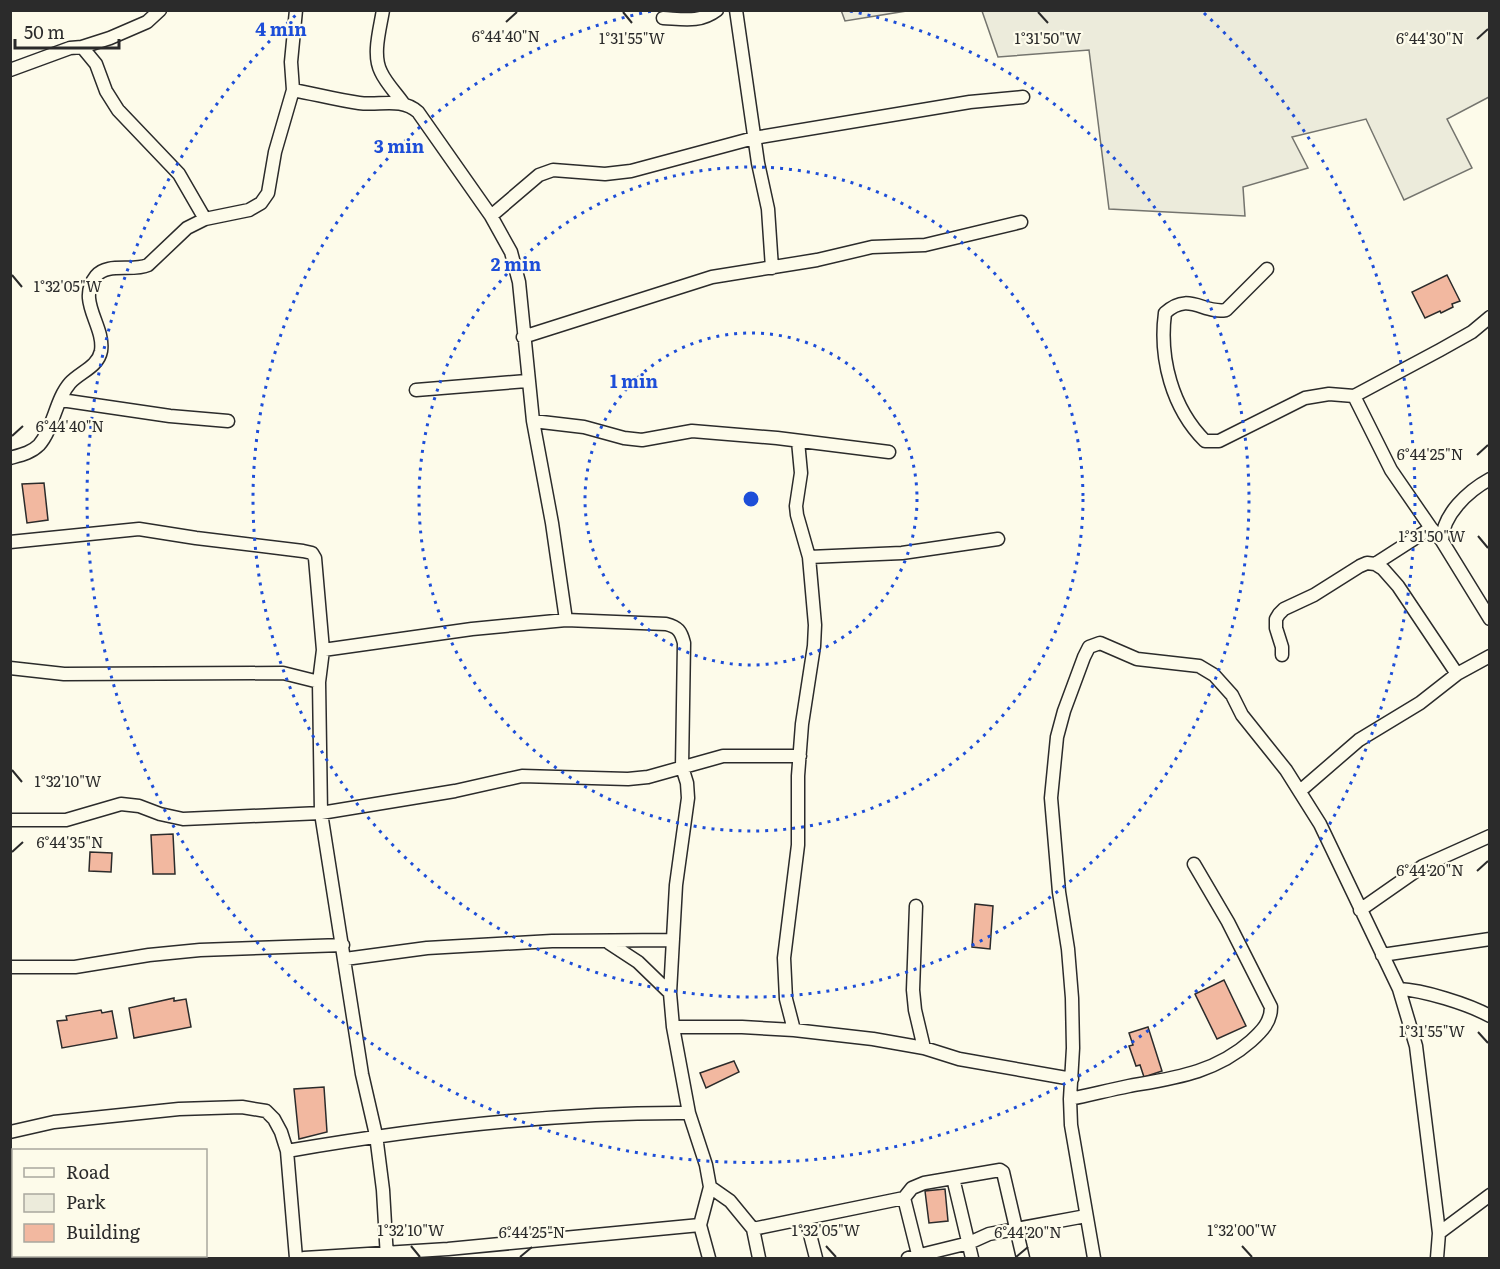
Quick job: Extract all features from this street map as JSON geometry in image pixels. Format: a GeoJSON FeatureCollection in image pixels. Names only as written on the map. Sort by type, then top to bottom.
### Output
{"type":"FeatureCollection","features":[{"type":"Feature","properties":{"kind":"street"},"geometry":{"type":"LineString","coordinates":[[10,70],[70,48],[82,47],[110,38],[147,22],[160,10]]}},
{"type":"Feature","properties":{"kind":"street"},"geometry":{"type":"LineString","coordinates":[[10,458],[27,454],[39,445],[69,384],[93,365],[98,358],[101,349],[99,335],[90,309],[90,291],[95,278],[101,272],[110,269],[141,268],[148,265],[187,228],[205,219],[249,210],[261,203],[268,193],[275,152],[293,90],[291,62],[296,10]]}},
{"type":"Feature","properties":{"kind":"street"},"geometry":{"type":"LineString","coordinates":[[383,10],[377,56],[378,65],[403,104]]}},
{"type":"Feature","properties":{"kind":"street"},"geometry":{"type":"LineString","coordinates":[[663,18],[696,20],[709,16],[717,10]]}},
{"type":"Feature","properties":{"kind":"street"},"geometry":{"type":"LineString","coordinates":[[736,10],[754,138],[768,209],[772,268]]}},
{"type":"Feature","properties":{"kind":"street"},"geometry":{"type":"LineString","coordinates":[[82,47],[96,64],[106,91],[117,110],[178,174],[205,219]]}},
{"type":"Feature","properties":{"kind":"street"},"geometry":{"type":"LineString","coordinates":[[293,90],[360,104],[412,106],[491,216],[511,252],[519,282],[527,381],[552,522],[566,620]]}},
{"type":"Feature","properties":{"kind":"street"},"geometry":{"type":"LineString","coordinates":[[491,216],[539,175],[553,170],[605,174],[631,171],[754,138],[970,102],[1023,97]]}},
{"type":"Feature","properties":{"kind":"street"},"geometry":{"type":"LineString","coordinates":[[523,337],[712,277],[772,268],[872,247],[925,245],[1021,222]]}},
{"type":"Feature","properties":{"kind":"street"},"geometry":{"type":"LineString","coordinates":[[1268,269],[1226,310],[1221,311],[1187,303],[1174,304],[1165,312],[1164,349],[1169,376],[1176,397],[1205,441],[1220,441],[1305,398],[1329,394],[1354,396],[1472,332],[1490,317]]}},
{"type":"Feature","properties":{"kind":"street"},"geometry":{"type":"LineString","coordinates":[[416,390],[527,381]]}},
{"type":"Feature","properties":{"kind":"street"},"geometry":{"type":"LineString","coordinates":[[1354,396],[1391,470],[1442,541],[1490,619]]}},
{"type":"Feature","properties":{"kind":"street"},"geometry":{"type":"LineString","coordinates":[[61,400],[170,416],[228,421]]}},
{"type":"Feature","properties":{"kind":"street"},"geometry":{"type":"LineString","coordinates":[[533,421],[568,424],[642,440],[692,431],[889,452]]}},
{"type":"Feature","properties":{"kind":"street"},"geometry":{"type":"LineString","coordinates":[[794,1030],[786,999],[784,958],[798,845],[798,776],[802,724],[815,625],[809,557],[796,515],[801,473],[798,441]]}},
{"type":"Feature","properties":{"kind":"street"},"geometry":{"type":"LineString","coordinates":[[1442,541],[1442,529],[1465,497],[1490,479]]}},
{"type":"Feature","properties":{"kind":"street"},"geometry":{"type":"LineString","coordinates":[[1375,564],[1431,528]]}},
{"type":"Feature","properties":{"kind":"street"},"geometry":{"type":"LineString","coordinates":[[10,542],[139,529],[312,553],[318,566],[323,650],[319,682],[321,813],[363,1074],[376,1135],[383,1190],[386,1255]]}},
{"type":"Feature","properties":{"kind":"street"},"geometry":{"type":"LineString","coordinates":[[809,557],[902,553],[998,539]]}},
{"type":"Feature","properties":{"kind":"street"},"geometry":{"type":"LineString","coordinates":[[1282,655],[1276,628],[1279,614],[1367,563],[1375,564],[1383,569],[1398,586],[1457,674]]}},
{"type":"Feature","properties":{"kind":"street"},"geometry":{"type":"LineString","coordinates":[[323,650],[472,629],[566,620],[666,624],[679,629],[684,643],[682,767],[687,783],[687,798],[676,885],[670,993],[673,1027],[689,1113],[706,1165],[710,1187],[700,1225],[709,1258]]}},
{"type":"Feature","properties":{"kind":"street"},"geometry":{"type":"LineString","coordinates":[[1094,1258],[1071,1125],[1073,1048],[1071,975],[1059,892],[1051,798],[1057,737],[1083,657],[1089,647],[1100,643],[1137,659],[1199,666],[1209,670],[1232,695],[1248,723],[1273,752],[1300,790],[1339,861],[1399,989],[1416,1047],[1439,1233],[1437,1258]]}},
{"type":"Feature","properties":{"kind":"street"},"geometry":{"type":"LineString","coordinates":[[1300,790],[1359,740],[1420,703],[1457,674],[1490,656]]}},
{"type":"Feature","properties":{"kind":"street"},"geometry":{"type":"LineString","coordinates":[[10,668],[64,674],[283,673],[319,682]]}},
{"type":"Feature","properties":{"kind":"street"},"geometry":{"type":"LineString","coordinates":[[10,820],[66,820],[121,804],[139,806],[183,819],[321,813],[455,791],[522,776],[628,779],[648,777],[723,756],[800,756]]}},
{"type":"Feature","properties":{"kind":"street"},"geometry":{"type":"LineString","coordinates":[[1360,910],[1423,866],[1490,836]]}},
{"type":"Feature","properties":{"kind":"street"},"geometry":{"type":"LineString","coordinates":[[1070,1099],[1162,1082],[1223,1062],[1244,1048],[1268,1022],[1271,1007],[1228,922],[1194,864]]}},
{"type":"Feature","properties":{"kind":"street"},"geometry":{"type":"LineString","coordinates":[[916,906],[913,990],[924,1048]]}},
{"type":"Feature","properties":{"kind":"street"},"geometry":{"type":"LineString","coordinates":[[1382,955],[1490,939]]}},
{"type":"Feature","properties":{"kind":"street"},"geometry":{"type":"LineString","coordinates":[[345,959],[427,948],[552,941],[673,940]]}},
{"type":"Feature","properties":{"kind":"street"},"geometry":{"type":"LineString","coordinates":[[605,941],[638,962],[670,993]]}},
{"type":"Feature","properties":{"kind":"street"},"geometry":{"type":"LineString","coordinates":[[10,967],[75,967],[200,950],[343,945]]}},
{"type":"Feature","properties":{"kind":"street"},"geometry":{"type":"LineString","coordinates":[[1399,989],[1416,991],[1465,1004],[1490,1016]]}},
{"type":"Feature","properties":{"kind":"street"},"geometry":{"type":"LineString","coordinates":[[673,1027],[794,1030],[873,1039],[924,1048],[959,1059],[1072,1079]]}},
{"type":"Feature","properties":{"kind":"street"},"geometry":{"type":"LineString","coordinates":[[10,1132],[54,1122],[179,1109],[242,1107],[266,1111],[274,1119],[281,1132],[287,1151],[296,1258]]}},
{"type":"Feature","properties":{"kind":"street"},"geometry":{"type":"LineString","coordinates":[[287,1151],[376,1135],[594,1114],[689,1113]]}},
{"type":"Feature","properties":{"kind":"street"},"geometry":{"type":"LineString","coordinates":[[753,1229],[904,1198],[912,1188],[924,1183],[998,1170],[1003,1172],[1023,1258]]}},
{"type":"Feature","properties":{"kind":"street"},"geometry":{"type":"LineString","coordinates":[[953,1178],[972,1258]]}},
{"type":"Feature","properties":{"kind":"street"},"geometry":{"type":"LineString","coordinates":[[710,1187],[730,1201],[753,1229],[759,1258]]}},
{"type":"Feature","properties":{"kind":"street"},"geometry":{"type":"LineString","coordinates":[[1439,1233],[1490,1195]]}},
{"type":"Feature","properties":{"kind":"street"},"geometry":{"type":"LineString","coordinates":[[904,1198],[915,1257],[969,1243],[989,1234],[1086,1216]]}},
{"type":"Feature","properties":{"kind":"street"},"geometry":{"type":"LineString","coordinates":[[806,1219],[816,1258]]}},
{"type":"Feature","properties":{"kind":"street"},"geometry":{"type":"LineString","coordinates":[[304,1258],[386,1255],[700,1225]]}},
{"type":"Feature","properties":{"kind":"green space"},"geometry":{"type":"Polygon","coordinates":[[[841,10],[906,10],[906,11],[845,21],[841,10]]]}},
{"type":"Feature","properties":{"kind":"green space"},"geometry":{"type":"Polygon","coordinates":[[[982,11],[1489,11],[1489,97],[1447,119],[1472,168],[1404,200],[1366,119],[1292,137],[1308,168],[1243,187],[1245,216],[1109,209],[1089,50],[998,57],[982,11]]]}},
{"type":"Feature","properties":{"kind":"building"},"geometry":{"type":"Polygon","coordinates":[[[1447,275],[1460,301],[1441,313],[1440,311],[1425,318],[1412,292],[1447,275]]]}},
{"type":"Feature","properties":{"kind":"building"},"geometry":{"type":"Polygon","coordinates":[[[44,483],[48,520],[27,523],[22,484],[44,483]]]}},
{"type":"Feature","properties":{"kind":"building"},"geometry":{"type":"Polygon","coordinates":[[[173,834],[175,874],[153,874],[151,835],[173,834]]]}},
{"type":"Feature","properties":{"kind":"building"},"geometry":{"type":"Polygon","coordinates":[[[90,852],[112,853],[111,872],[89,871],[90,852]]]}},
{"type":"Feature","properties":{"kind":"building"},"geometry":{"type":"Polygon","coordinates":[[[975,904],[993,906],[990,949],[972,947],[975,904]]]}},
{"type":"Feature","properties":{"kind":"building"},"geometry":{"type":"Polygon","coordinates":[[[1224,980],[1246,1026],[1217,1039],[1195,994],[1224,980]]]}},
{"type":"Feature","properties":{"kind":"building"},"geometry":{"type":"Polygon","coordinates":[[[174,998],[174,1001],[186,999],[191,1027],[134,1038],[129,1008],[174,998]]]}},
{"type":"Feature","properties":{"kind":"building"},"geometry":{"type":"Polygon","coordinates":[[[101,1010],[102,1013],[112,1011],[117,1038],[62,1048],[57,1021],[67,1020],[66,1016],[101,1010]]]}},
{"type":"Feature","properties":{"kind":"building"},"geometry":{"type":"Polygon","coordinates":[[[1148,1027],[1162,1071],[1144,1077],[1140,1065],[1136,1066],[1129,1046],[1133,1045],[1129,1033],[1148,1027]]]}},
{"type":"Feature","properties":{"kind":"building"},"geometry":{"type":"Polygon","coordinates":[[[734,1061],[739,1072],[706,1088],[700,1073],[734,1061]]]}},
{"type":"Feature","properties":{"kind":"building"},"geometry":{"type":"Polygon","coordinates":[[[324,1087],[327,1132],[299,1139],[294,1089],[324,1087]]]}},
{"type":"Feature","properties":{"kind":"building"},"geometry":{"type":"Polygon","coordinates":[[[945,1189],[948,1221],[929,1223],[925,1191],[945,1189]]]}}]}
